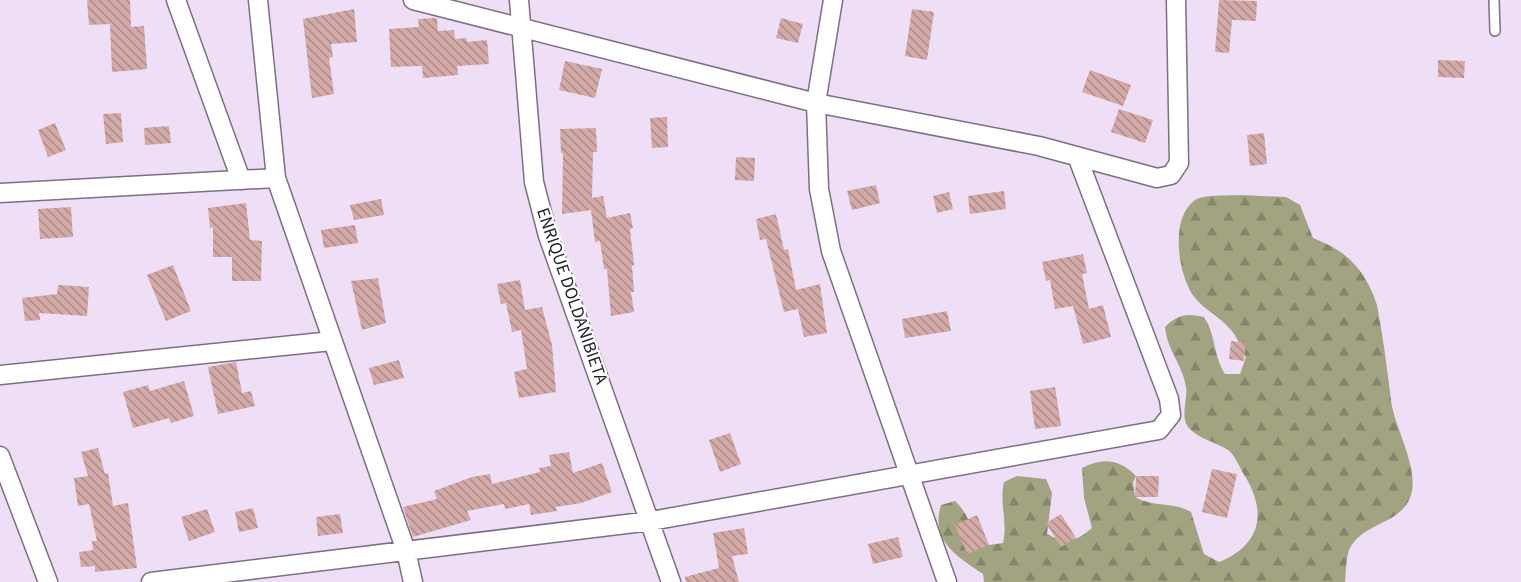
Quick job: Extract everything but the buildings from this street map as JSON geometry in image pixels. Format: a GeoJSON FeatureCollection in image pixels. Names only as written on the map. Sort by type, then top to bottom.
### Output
{"type":"FeatureCollection","features":[{"type":"Feature","properties":{"kind":"street"},"geometry":{"type":"LineString","coordinates":[[176,0],[242,180]]}},
{"type":"Feature","properties":{"kind":"street"},"geometry":{"type":"LineString","coordinates":[[258,0],[276,178],[406,551],[413,582]]}},
{"type":"Feature","properties":{"kind":"street"},"geometry":{"type":"LineString","coordinates":[[413,0],[522,30],[816,104],[1077,156],[1157,178],[1171,175],[1179,163],[1176,0]]}},
{"type":"Feature","properties":{"kind":"street","name":"ENRIQUE DOLDANIBIETA"},"geometry":{"type":"LineString","coordinates":[[519,0],[534,182],[548,236],[671,582]]}},
{"type":"Feature","properties":{"kind":"street"},"geometry":{"type":"LineString","coordinates":[[833,0],[816,104],[819,189],[831,251],[912,475],[947,582]]}},
{"type":"Feature","properties":{"kind":"street"},"geometry":{"type":"LineString","coordinates":[[151,582],[651,521],[1159,430],[1171,415],[1169,399],[1077,156]]}},
{"type":"Feature","properties":{"kind":"street"},"geometry":{"type":"LineString","coordinates":[[0,194],[276,178]]}},
{"type":"Feature","properties":{"kind":"street"},"geometry":{"type":"LineString","coordinates":[[0,375],[332,341]]}},
{"type":"Feature","properties":{"kind":"street"},"geometry":{"type":"LineString","coordinates":[[0,456],[48,582]]}},
{"type":"Feature","properties":{"kind":"lane"},"geometry":{"type":"LineString","coordinates":[[1494,0],[1495,31]]}},
{"type":"Feature","properties":{"kind":"green space"},"geometry":{"type":"Polygon","coordinates":[[[1210,196],[1286,197],[1300,205],[1313,238],[1345,255],[1367,281],[1377,305],[1393,412],[1407,451],[1413,478],[1408,502],[1395,516],[1370,529],[1354,541],[1348,554],[1345,582],[984,582],[983,574],[955,554],[943,538],[939,528],[941,505],[955,501],[982,540],[989,545],[1003,543],[1004,482],[1017,476],[1046,479],[1052,493],[1047,534],[1059,539],[1075,539],[1092,528],[1084,498],[1082,468],[1097,462],[1117,463],[1130,470],[1136,476],[1133,482],[1135,497],[1191,512],[1204,554],[1219,562],[1234,555],[1252,536],[1258,513],[1251,487],[1228,450],[1197,435],[1188,427],[1184,413],[1186,387],[1169,344],[1165,327],[1174,319],[1183,316],[1204,317],[1225,374],[1240,374],[1246,357],[1237,339],[1222,321],[1195,298],[1189,288],[1181,263],[1179,233],[1187,209],[1195,200],[1210,196]]]}}]}
